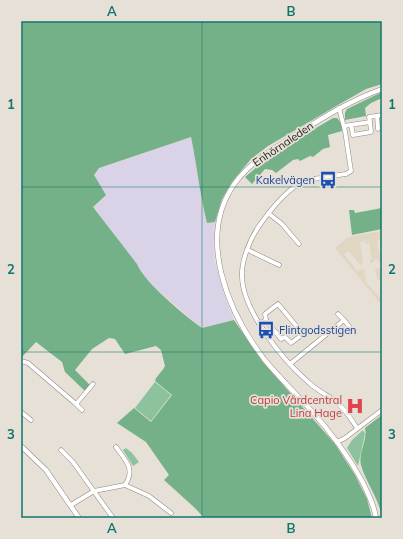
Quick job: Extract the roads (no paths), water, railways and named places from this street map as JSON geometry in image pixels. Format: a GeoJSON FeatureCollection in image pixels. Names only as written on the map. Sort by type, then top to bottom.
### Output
{"type":"FeatureCollection","features":[{"type":"Feature","properties":{"kind":"street","name":"Enhörnaleden"},"geometry":{"type":"LineString","coordinates":[[376,518],[370,498],[358,473],[337,442],[310,409],[265,360],[238,318],[220,270],[216,246],[219,222],[225,201],[235,183],[255,161],[339,108],[354,100],[382,89]]}},
{"type":"Feature","properties":{"kind":"street"},"geometry":{"type":"LineString","coordinates":[[339,108],[352,169],[343,174],[300,183],[284,196],[268,213],[256,231],[243,267],[242,283],[250,306],[259,324],[268,337],[290,364],[306,380],[340,405],[357,428]]}},
{"type":"Feature","properties":{"kind":"street"},"geometry":{"type":"LineString","coordinates":[[351,125],[353,135],[371,132],[371,129],[380,128],[380,116],[369,117],[371,129]]}},
{"type":"Feature","properties":{"kind":"street"},"geometry":{"type":"LineString","coordinates":[[344,126],[370,122]]}},
{"type":"Feature","properties":{"kind":"street"},"geometry":{"type":"LineString","coordinates":[[268,213],[282,224],[299,244]]}},
{"type":"Feature","properties":{"kind":"street"},"geometry":{"type":"LineString","coordinates":[[248,250],[279,265]]}},
{"type":"Feature","properties":{"kind":"street"},"geometry":{"type":"LineString","coordinates":[[278,304],[303,334],[291,343],[285,337],[281,339],[266,320],[265,314],[278,304]]}},
{"type":"Feature","properties":{"kind":"street"},"geometry":{"type":"LineString","coordinates":[[338,314],[351,329]]}},
{"type":"Feature","properties":{"kind":"street"},"geometry":{"type":"LineString","coordinates":[[259,324],[266,320]]}},
{"type":"Feature","properties":{"kind":"street"},"geometry":{"type":"LineString","coordinates":[[290,364],[344,320]]}},
{"type":"Feature","properties":{"kind":"street"},"geometry":{"type":"LineString","coordinates":[[21,361],[28,363],[82,410]]}},
{"type":"Feature","properties":{"kind":"street"},"geometry":{"type":"LineString","coordinates":[[76,404],[93,384]]}},
{"type":"Feature","properties":{"kind":"street"},"geometry":{"type":"LineString","coordinates":[[337,442],[345,438],[382,410]]}},
{"type":"Feature","properties":{"kind":"street"},"geometry":{"type":"LineString","coordinates":[[21,412],[30,420]]}},
{"type":"Feature","properties":{"kind":"street"},"geometry":{"type":"LineString","coordinates":[[21,446],[46,470],[79,518]]}},
{"type":"Feature","properties":{"kind":"street"},"geometry":{"type":"LineString","coordinates":[[116,447],[130,468],[130,475],[125,485]]}},
{"type":"Feature","properties":{"kind":"street"},"geometry":{"type":"LineString","coordinates":[[61,450],[72,462],[113,518]]}},
{"type":"Feature","properties":{"kind":"street"},"geometry":{"type":"LineString","coordinates":[[71,505],[94,491],[125,485],[149,496],[171,513]]}},
{"type":"Feature","properties":{"kind":"place","name":"Kakelvägen"},"geometry":{"type":"Point","coordinates":[328,180]}},
{"type":"Feature","properties":{"kind":"place","name":"Flintgodsstigen"},"geometry":{"type":"Point","coordinates":[266,330]}},
{"type":"Feature","properties":{"kind":"place","name":"Capio Vårdcentral Lina Hage"},"geometry":{"type":"Point","coordinates":[355,406]}}]}
